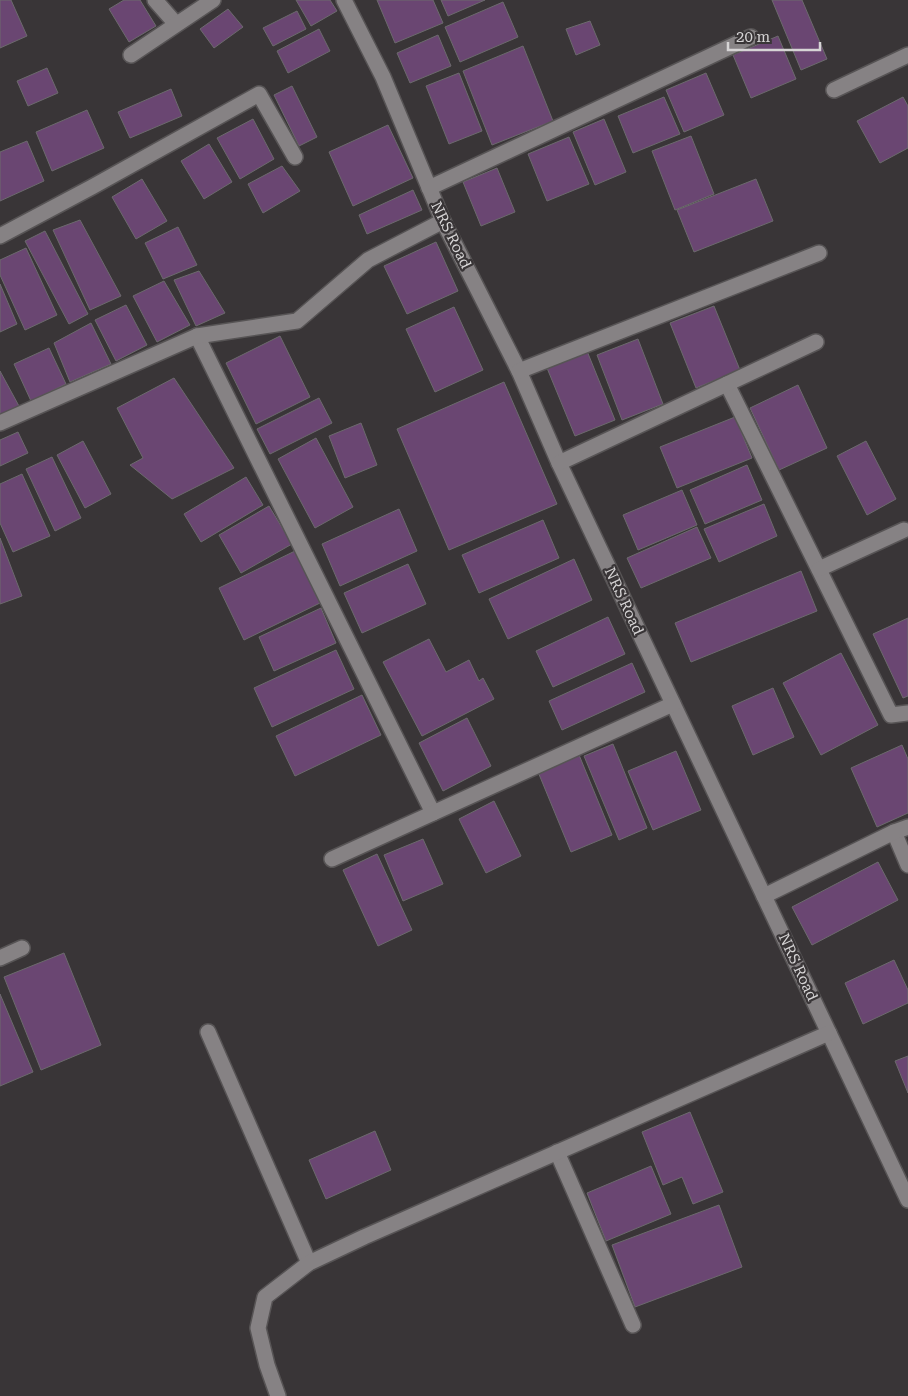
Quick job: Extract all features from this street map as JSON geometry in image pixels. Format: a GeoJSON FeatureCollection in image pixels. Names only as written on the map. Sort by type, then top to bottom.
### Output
{"type":"FeatureCollection","features":[{"type":"Feature","properties":{"kind":"street"},"geometry":{"type":"LineString","coordinates":[[154,0],[176,24]]}},
{"type":"Feature","properties":{"kind":"street"},"geometry":{"type":"LineString","coordinates":[[131,55],[213,0]]}},
{"type":"Feature","properties":{"kind":"street","name":"NRS Road"},"geometry":{"type":"LineString","coordinates":[[344,0],[383,77],[443,221],[519,371],[559,463],[908,1200]]}},
{"type":"Feature","properties":{"kind":"street"},"geometry":{"type":"LineString","coordinates":[[429,188],[751,37]]}},
{"type":"Feature","properties":{"kind":"street"},"geometry":{"type":"LineString","coordinates":[[834,90],[908,55]]}},
{"type":"Feature","properties":{"kind":"street"},"geometry":{"type":"LineString","coordinates":[[0,236],[259,94],[295,157]]}},
{"type":"Feature","properties":{"kind":"street"},"geometry":{"type":"LineString","coordinates":[[0,423],[197,336],[297,321],[368,260],[443,221]]}},
{"type":"Feature","properties":{"kind":"street"},"geometry":{"type":"LineString","coordinates":[[519,371],[819,253]]}},
{"type":"Feature","properties":{"kind":"street"},"geometry":{"type":"LineString","coordinates":[[197,336],[433,814]]}},
{"type":"Feature","properties":{"kind":"street"},"geometry":{"type":"LineString","coordinates":[[559,463],[816,342]]}},
{"type":"Feature","properties":{"kind":"street"},"geometry":{"type":"LineString","coordinates":[[727,384],[891,715],[908,713]]}},
{"type":"Feature","properties":{"kind":"street"},"geometry":{"type":"LineString","coordinates":[[819,568],[904,530]]}},
{"type":"Feature","properties":{"kind":"street"},"geometry":{"type":"LineString","coordinates":[[332,859],[673,704]]}},
{"type":"Feature","properties":{"kind":"street"},"geometry":{"type":"LineString","coordinates":[[764,896],[901,829],[908,865]]}},
{"type":"Feature","properties":{"kind":"street"},"geometry":{"type":"LineString","coordinates":[[0,958],[22,948]]}},
{"type":"Feature","properties":{"kind":"street"},"geometry":{"type":"LineString","coordinates":[[208,1032],[309,1262]]}},
{"type":"Feature","properties":{"kind":"street"},"geometry":{"type":"LineString","coordinates":[[278,1396],[258,1328],[261,1312],[265,1297],[309,1262],[829,1033]]}},
{"type":"Feature","properties":{"kind":"street"},"geometry":{"type":"LineString","coordinates":[[557,1152],[633,1325]]}},
{"type":"Feature","properties":{"kind":"building"},"geometry":{"type":"Polygon","coordinates":[[[0,0],[11,0],[27,36],[0,48],[0,0]]]}},
{"type":"Feature","properties":{"kind":"building"},"geometry":{"type":"Polygon","coordinates":[[[124,0],[140,0],[156,26],[129,42],[109,9],[124,0]]]}},
{"type":"Feature","properties":{"kind":"building"},"geometry":{"type":"Polygon","coordinates":[[[296,0],[330,0],[337,11],[311,26],[296,0]]]}},
{"type":"Feature","properties":{"kind":"building"},"geometry":{"type":"Polygon","coordinates":[[[377,0],[433,0],[443,23],[395,43],[377,0]]]}},
{"type":"Feature","properties":{"kind":"building"},"geometry":{"type":"Polygon","coordinates":[[[441,0],[485,0],[448,16],[441,0]]]}},
{"type":"Feature","properties":{"kind":"building"},"geometry":{"type":"Polygon","coordinates":[[[772,0],[802,0],[827,59],[801,70],[772,0]]]}},
{"type":"Feature","properties":{"kind":"building"},"geometry":{"type":"Polygon","coordinates":[[[503,2],[518,37],[460,62],[445,27],[503,2]]]}},
{"type":"Feature","properties":{"kind":"building"},"geometry":{"type":"Polygon","coordinates":[[[228,9],[243,27],[214,48],[200,29],[228,9]]]}},
{"type":"Feature","properties":{"kind":"building"},"geometry":{"type":"Polygon","coordinates":[[[297,11],[306,29],[273,46],[263,28],[297,11]]]}},
{"type":"Feature","properties":{"kind":"building"},"geometry":{"type":"Polygon","coordinates":[[[590,21],[600,45],[576,55],[566,29],[590,21]]]}},
{"type":"Feature","properties":{"kind":"building"},"geometry":{"type":"Polygon","coordinates":[[[319,29],[330,51],[288,73],[277,51],[319,29]]]}},
{"type":"Feature","properties":{"kind":"building"},"geometry":{"type":"Polygon","coordinates":[[[438,35],[451,66],[410,83],[397,53],[438,35]]]}},
{"type":"Feature","properties":{"kind":"building"},"geometry":{"type":"Polygon","coordinates":[[[778,36],[796,79],[751,98],[733,55],[778,36]]]}},
{"type":"Feature","properties":{"kind":"building"},"geometry":{"type":"Polygon","coordinates":[[[523,46],[553,121],[492,145],[463,71],[523,46]]]}},
{"type":"Feature","properties":{"kind":"building"},"geometry":{"type":"Polygon","coordinates":[[[47,68],[58,93],[28,106],[17,81],[47,68]]]}},
{"type":"Feature","properties":{"kind":"building"},"geometry":{"type":"Polygon","coordinates":[[[459,73],[482,131],[449,144],[426,86],[459,73]]]}},
{"type":"Feature","properties":{"kind":"building"},"geometry":{"type":"Polygon","coordinates":[[[706,73],[724,115],[684,132],[666,90],[706,73]]]}},
{"type":"Feature","properties":{"kind":"building"},"geometry":{"type":"Polygon","coordinates":[[[292,86],[317,137],[299,146],[274,95],[292,86]]]}},
{"type":"Feature","properties":{"kind":"building"},"geometry":{"type":"Polygon","coordinates":[[[171,89],[182,116],[130,138],[118,112],[171,89]]]}},
{"type":"Feature","properties":{"kind":"building"},"geometry":{"type":"Polygon","coordinates":[[[664,97],[680,134],[633,153],[618,116],[664,97]]]}},
{"type":"Feature","properties":{"kind":"building"},"geometry":{"type":"Polygon","coordinates":[[[903,97],[908,106],[908,148],[880,163],[857,121],[903,97]]]}},
{"type":"Feature","properties":{"kind":"building"},"geometry":{"type":"Polygon","coordinates":[[[87,110],[104,148],[52,171],[36,132],[87,110]]]}},
{"type":"Feature","properties":{"kind":"building"},"geometry":{"type":"Polygon","coordinates":[[[253,119],[274,159],[240,179],[217,138],[253,119]]]}},
{"type":"Feature","properties":{"kind":"building"},"geometry":{"type":"Polygon","coordinates":[[[604,119],[626,172],[595,185],[573,132],[604,119]]]}},
{"type":"Feature","properties":{"kind":"building"},"geometry":{"type":"Polygon","coordinates":[[[388,125],[413,178],[353,206],[329,152],[388,125]]]}},
{"type":"Feature","properties":{"kind":"building"},"geometry":{"type":"Polygon","coordinates":[[[691,136],[714,194],[675,210],[652,151],[691,136]]]}},
{"type":"Feature","properties":{"kind":"building"},"geometry":{"type":"Polygon","coordinates":[[[569,137],[589,184],[547,201],[528,154],[569,137]]]}},
{"type":"Feature","properties":{"kind":"building"},"geometry":{"type":"Polygon","coordinates":[[[27,141],[44,181],[0,201],[0,152],[27,141]]]}},
{"type":"Feature","properties":{"kind":"building"},"geometry":{"type":"Polygon","coordinates":[[[209,144],[232,182],[204,199],[181,161],[209,144]]]}},
{"type":"Feature","properties":{"kind":"building"},"geometry":{"type":"Polygon","coordinates":[[[282,166],[300,191],[263,213],[248,184],[282,166]]]}},
{"type":"Feature","properties":{"kind":"building"},"geometry":{"type":"Polygon","coordinates":[[[497,168],[515,212],[481,226],[463,182],[497,168]]]}},
{"type":"Feature","properties":{"kind":"building"},"geometry":{"type":"Polygon","coordinates":[[[142,179],[167,221],[136,239],[112,197],[142,179]]]}},
{"type":"Feature","properties":{"kind":"building"},"geometry":{"type":"Polygon","coordinates":[[[756,179],[773,221],[694,252],[677,210],[756,179]]]}},
{"type":"Feature","properties":{"kind":"building"},"geometry":{"type":"Polygon","coordinates":[[[413,190],[422,210],[367,234],[359,215],[413,190]]]}},
{"type":"Feature","properties":{"kind":"building"},"geometry":{"type":"Polygon","coordinates":[[[80,220],[121,296],[90,310],[53,230],[80,220]]]}},
{"type":"Feature","properties":{"kind":"building"},"geometry":{"type":"Polygon","coordinates":[[[178,227],[197,265],[163,279],[145,243],[178,227]]]}},
{"type":"Feature","properties":{"kind":"building"},"geometry":{"type":"Polygon","coordinates":[[[45,231],[88,314],[69,324],[25,241],[45,231]]]}},
{"type":"Feature","properties":{"kind":"building"},"geometry":{"type":"Polygon","coordinates":[[[436,242],[458,291],[407,314],[384,266],[436,242]]]}},
{"type":"Feature","properties":{"kind":"building"},"geometry":{"type":"Polygon","coordinates":[[[26,248],[57,315],[25,330],[0,275],[0,260],[26,248]]]}},
{"type":"Feature","properties":{"kind":"building"},"geometry":{"type":"Polygon","coordinates":[[[199,271],[225,313],[196,326],[174,280],[199,271]]]}},
{"type":"Feature","properties":{"kind":"building"},"geometry":{"type":"Polygon","coordinates":[[[164,281],[190,325],[157,342],[133,296],[164,281]]]}},
{"type":"Feature","properties":{"kind":"building"},"geometry":{"type":"Polygon","coordinates":[[[0,284],[17,324],[0,332],[0,284]]]}},
{"type":"Feature","properties":{"kind":"building"},"geometry":{"type":"Polygon","coordinates":[[[126,305],[147,345],[116,361],[95,320],[126,305]]]}},
{"type":"Feature","properties":{"kind":"building"},"geometry":{"type":"Polygon","coordinates":[[[714,306],[740,370],[696,388],[670,323],[714,306]]]}},
{"type":"Feature","properties":{"kind":"building"},"geometry":{"type":"Polygon","coordinates":[[[454,307],[483,370],[435,392],[406,329],[454,307]]]}},
{"type":"Feature","properties":{"kind":"building"},"geometry":{"type":"Polygon","coordinates":[[[91,323],[111,364],[70,382],[54,343],[91,323]]]}},
{"type":"Feature","properties":{"kind":"building"},"geometry":{"type":"Polygon","coordinates":[[[280,336],[310,397],[256,424],[226,363],[280,336]]]}},
{"type":"Feature","properties":{"kind":"building"},"geometry":{"type":"Polygon","coordinates":[[[638,339],[663,404],[622,420],[597,355],[638,339]]]}},
{"type":"Feature","properties":{"kind":"building"},"geometry":{"type":"Polygon","coordinates":[[[49,348],[66,384],[31,401],[14,364],[49,348]]]}},
{"type":"Feature","properties":{"kind":"building"},"geometry":{"type":"Polygon","coordinates":[[[587,351],[615,420],[575,436],[547,368],[587,351]]]}},
{"type":"Feature","properties":{"kind":"building"},"geometry":{"type":"Polygon","coordinates":[[[0,371],[19,406],[0,417],[0,371]]]}},
{"type":"Feature","properties":{"kind":"building"},"geometry":{"type":"Polygon","coordinates":[[[174,378],[234,468],[172,499],[130,465],[143,458],[117,408],[174,378]]]}},
{"type":"Feature","properties":{"kind":"building"},"geometry":{"type":"Polygon","coordinates":[[[504,382],[557,504],[449,550],[397,429],[504,382]]]}},
{"type":"Feature","properties":{"kind":"building"},"geometry":{"type":"Polygon","coordinates":[[[798,385],[827,448],[779,470],[750,408],[798,385]]]}},
{"type":"Feature","properties":{"kind":"building"},"geometry":{"type":"Polygon","coordinates":[[[319,398],[332,423],[270,454],[257,429],[319,398]]]}},
{"type":"Feature","properties":{"kind":"building"},"geometry":{"type":"Polygon","coordinates":[[[735,417],[752,458],[677,488],[660,447],[735,417]]]}},
{"type":"Feature","properties":{"kind":"building"},"geometry":{"type":"Polygon","coordinates":[[[361,423],[377,465],[345,478],[329,436],[361,423]]]}},
{"type":"Feature","properties":{"kind":"building"},"geometry":{"type":"Polygon","coordinates":[[[18,432],[28,453],[0,466],[0,440],[18,432]]]}},
{"type":"Feature","properties":{"kind":"building"},"geometry":{"type":"Polygon","coordinates":[[[316,438],[353,507],[315,528],[278,459],[316,438]]]}},
{"type":"Feature","properties":{"kind":"building"},"geometry":{"type":"Polygon","coordinates":[[[83,441],[111,494],[85,508],[57,455],[83,441]]]}},
{"type":"Feature","properties":{"kind":"building"},"geometry":{"type":"Polygon","coordinates":[[[866,441],[896,499],[867,515],[837,456],[866,441]]]}},
{"type":"Feature","properties":{"kind":"building"},"geometry":{"type":"Polygon","coordinates":[[[52,457],[81,518],[55,531],[26,469],[52,457]]]}},
{"type":"Feature","properties":{"kind":"building"},"geometry":{"type":"Polygon","coordinates":[[[747,465],[762,500],[705,524],[690,490],[747,465]]]}},
{"type":"Feature","properties":{"kind":"building"},"geometry":{"type":"Polygon","coordinates":[[[22,474],[50,536],[13,552],[0,523],[0,484],[22,474]]]}},
{"type":"Feature","properties":{"kind":"building"},"geometry":{"type":"Polygon","coordinates":[[[246,477],[263,505],[201,542],[184,514],[246,477]]]}},
{"type":"Feature","properties":{"kind":"building"},"geometry":{"type":"Polygon","coordinates":[[[682,490],[697,525],[638,550],[623,515],[682,490]]]}},
{"type":"Feature","properties":{"kind":"building"},"geometry":{"type":"Polygon","coordinates":[[[764,504],[777,536],[719,562],[704,529],[764,504]]]}},
{"type":"Feature","properties":{"kind":"building"},"geometry":{"type":"Polygon","coordinates":[[[269,506],[292,544],[241,573],[219,535],[269,506]]]}},
{"type":"Feature","properties":{"kind":"building"},"geometry":{"type":"Polygon","coordinates":[[[399,509],[417,551],[340,586],[322,544],[399,509]]]}},
{"type":"Feature","properties":{"kind":"building"},"geometry":{"type":"Polygon","coordinates":[[[543,520],[559,558],[479,593],[462,555],[543,520]]]}},
{"type":"Feature","properties":{"kind":"building"},"geometry":{"type":"Polygon","coordinates":[[[697,527],[711,558],[641,588],[627,558],[697,527]]]}},
{"type":"Feature","properties":{"kind":"building"},"geometry":{"type":"Polygon","coordinates":[[[0,538],[22,596],[0,604],[0,538]]]}},
{"type":"Feature","properties":{"kind":"building"},"geometry":{"type":"Polygon","coordinates":[[[295,551],[320,603],[244,640],[219,588],[295,551]]]}},
{"type":"Feature","properties":{"kind":"building"},"geometry":{"type":"Polygon","coordinates":[[[574,559],[592,600],[508,639],[489,599],[574,559]]]}},
{"type":"Feature","properties":{"kind":"building"},"geometry":{"type":"Polygon","coordinates":[[[408,564],[426,604],[362,633],[344,593],[408,564]]]}},
{"type":"Feature","properties":{"kind":"building"},"geometry":{"type":"Polygon","coordinates":[[[801,571],[817,611],[691,662],[675,623],[801,571]]]}},
{"type":"Feature","properties":{"kind":"building"},"geometry":{"type":"Polygon","coordinates":[[[321,608],[336,643],[274,671],[259,637],[321,608]]]}},
{"type":"Feature","properties":{"kind":"building"},"geometry":{"type":"Polygon","coordinates":[[[608,617],[625,654],[553,687],[536,651],[608,617]]]}},
{"type":"Feature","properties":{"kind":"building"},"geometry":{"type":"Polygon","coordinates":[[[908,618],[908,696],[903,698],[873,634],[908,618]]]}},
{"type":"Feature","properties":{"kind":"building"},"geometry":{"type":"Polygon","coordinates":[[[429,639],[446,672],[469,660],[479,681],[483,678],[494,699],[422,736],[383,662],[429,639]]]}},
{"type":"Feature","properties":{"kind":"building"},"geometry":{"type":"Polygon","coordinates":[[[336,650],[354,689],[272,727],[254,688],[336,650]]]}},
{"type":"Feature","properties":{"kind":"building"},"geometry":{"type":"Polygon","coordinates":[[[841,653],[878,725],[821,755],[783,683],[841,653]]]}},
{"type":"Feature","properties":{"kind":"building"},"geometry":{"type":"Polygon","coordinates":[[[632,663],[645,692],[562,730],[549,701],[632,663]]]}},
{"type":"Feature","properties":{"kind":"building"},"geometry":{"type":"Polygon","coordinates":[[[773,688],[794,737],[753,755],[732,706],[773,688]]]}},
{"type":"Feature","properties":{"kind":"building"},"geometry":{"type":"Polygon","coordinates":[[[362,695],[381,735],[295,776],[276,736],[362,695]]]}},
{"type":"Feature","properties":{"kind":"building"},"geometry":{"type":"Polygon","coordinates":[[[467,718],[491,766],[443,791],[419,743],[467,718]]]}},
{"type":"Feature","properties":{"kind":"building"},"geometry":{"type":"Polygon","coordinates":[[[613,744],[647,828],[619,840],[584,756],[613,744]]]}},
{"type":"Feature","properties":{"kind":"building"},"geometry":{"type":"Polygon","coordinates":[[[902,745],[908,759],[908,813],[877,827],[851,768],[902,745]]]}},
{"type":"Feature","properties":{"kind":"building"},"geometry":{"type":"Polygon","coordinates":[[[577,750],[612,835],[571,852],[536,767],[577,750]]]}},
{"type":"Feature","properties":{"kind":"building"},"geometry":{"type":"Polygon","coordinates":[[[676,751],[701,810],[653,830],[628,771],[676,751]]]}},
{"type":"Feature","properties":{"kind":"building"},"geometry":{"type":"Polygon","coordinates":[[[494,801],[521,856],[486,873],[459,819],[494,801]]]}},
{"type":"Feature","properties":{"kind":"building"},"geometry":{"type":"Polygon","coordinates":[[[423,839],[443,884],[403,901],[384,855],[423,839]]]}},
{"type":"Feature","properties":{"kind":"building"},"geometry":{"type":"Polygon","coordinates":[[[377,854],[412,930],[378,946],[343,870],[377,854]]]}},
{"type":"Feature","properties":{"kind":"building"},"geometry":{"type":"Polygon","coordinates":[[[878,862],[898,900],[812,945],[792,907],[878,862]]]}},
{"type":"Feature","properties":{"kind":"building"},"geometry":{"type":"Polygon","coordinates":[[[64,953],[101,1045],[41,1070],[4,977],[64,953]]]}},
{"type":"Feature","properties":{"kind":"building"},"geometry":{"type":"Polygon","coordinates":[[[894,960],[908,990],[908,1003],[863,1024],[845,983],[894,960]]]}},
{"type":"Feature","properties":{"kind":"building"},"geometry":{"type":"Polygon","coordinates":[[[0,994],[33,1072],[0,1086],[0,994]]]}},
{"type":"Feature","properties":{"kind":"building"},"geometry":{"type":"Polygon","coordinates":[[[908,1056],[908,1093],[895,1061],[908,1056]]]}},
{"type":"Feature","properties":{"kind":"building"},"geometry":{"type":"Polygon","coordinates":[[[690,1112],[723,1192],[693,1204],[682,1177],[663,1185],[642,1132],[690,1112]]]}},
{"type":"Feature","properties":{"kind":"building"},"geometry":{"type":"Polygon","coordinates":[[[375,1131],[391,1170],[326,1199],[309,1160],[375,1131]]]}},
{"type":"Feature","properties":{"kind":"building"},"geometry":{"type":"Polygon","coordinates":[[[651,1166],[671,1214],[606,1241],[587,1193],[651,1166]]]}},
{"type":"Feature","properties":{"kind":"building"},"geometry":{"type":"Polygon","coordinates":[[[719,1205],[742,1267],[635,1307],[612,1245],[719,1205]]]}}]}
